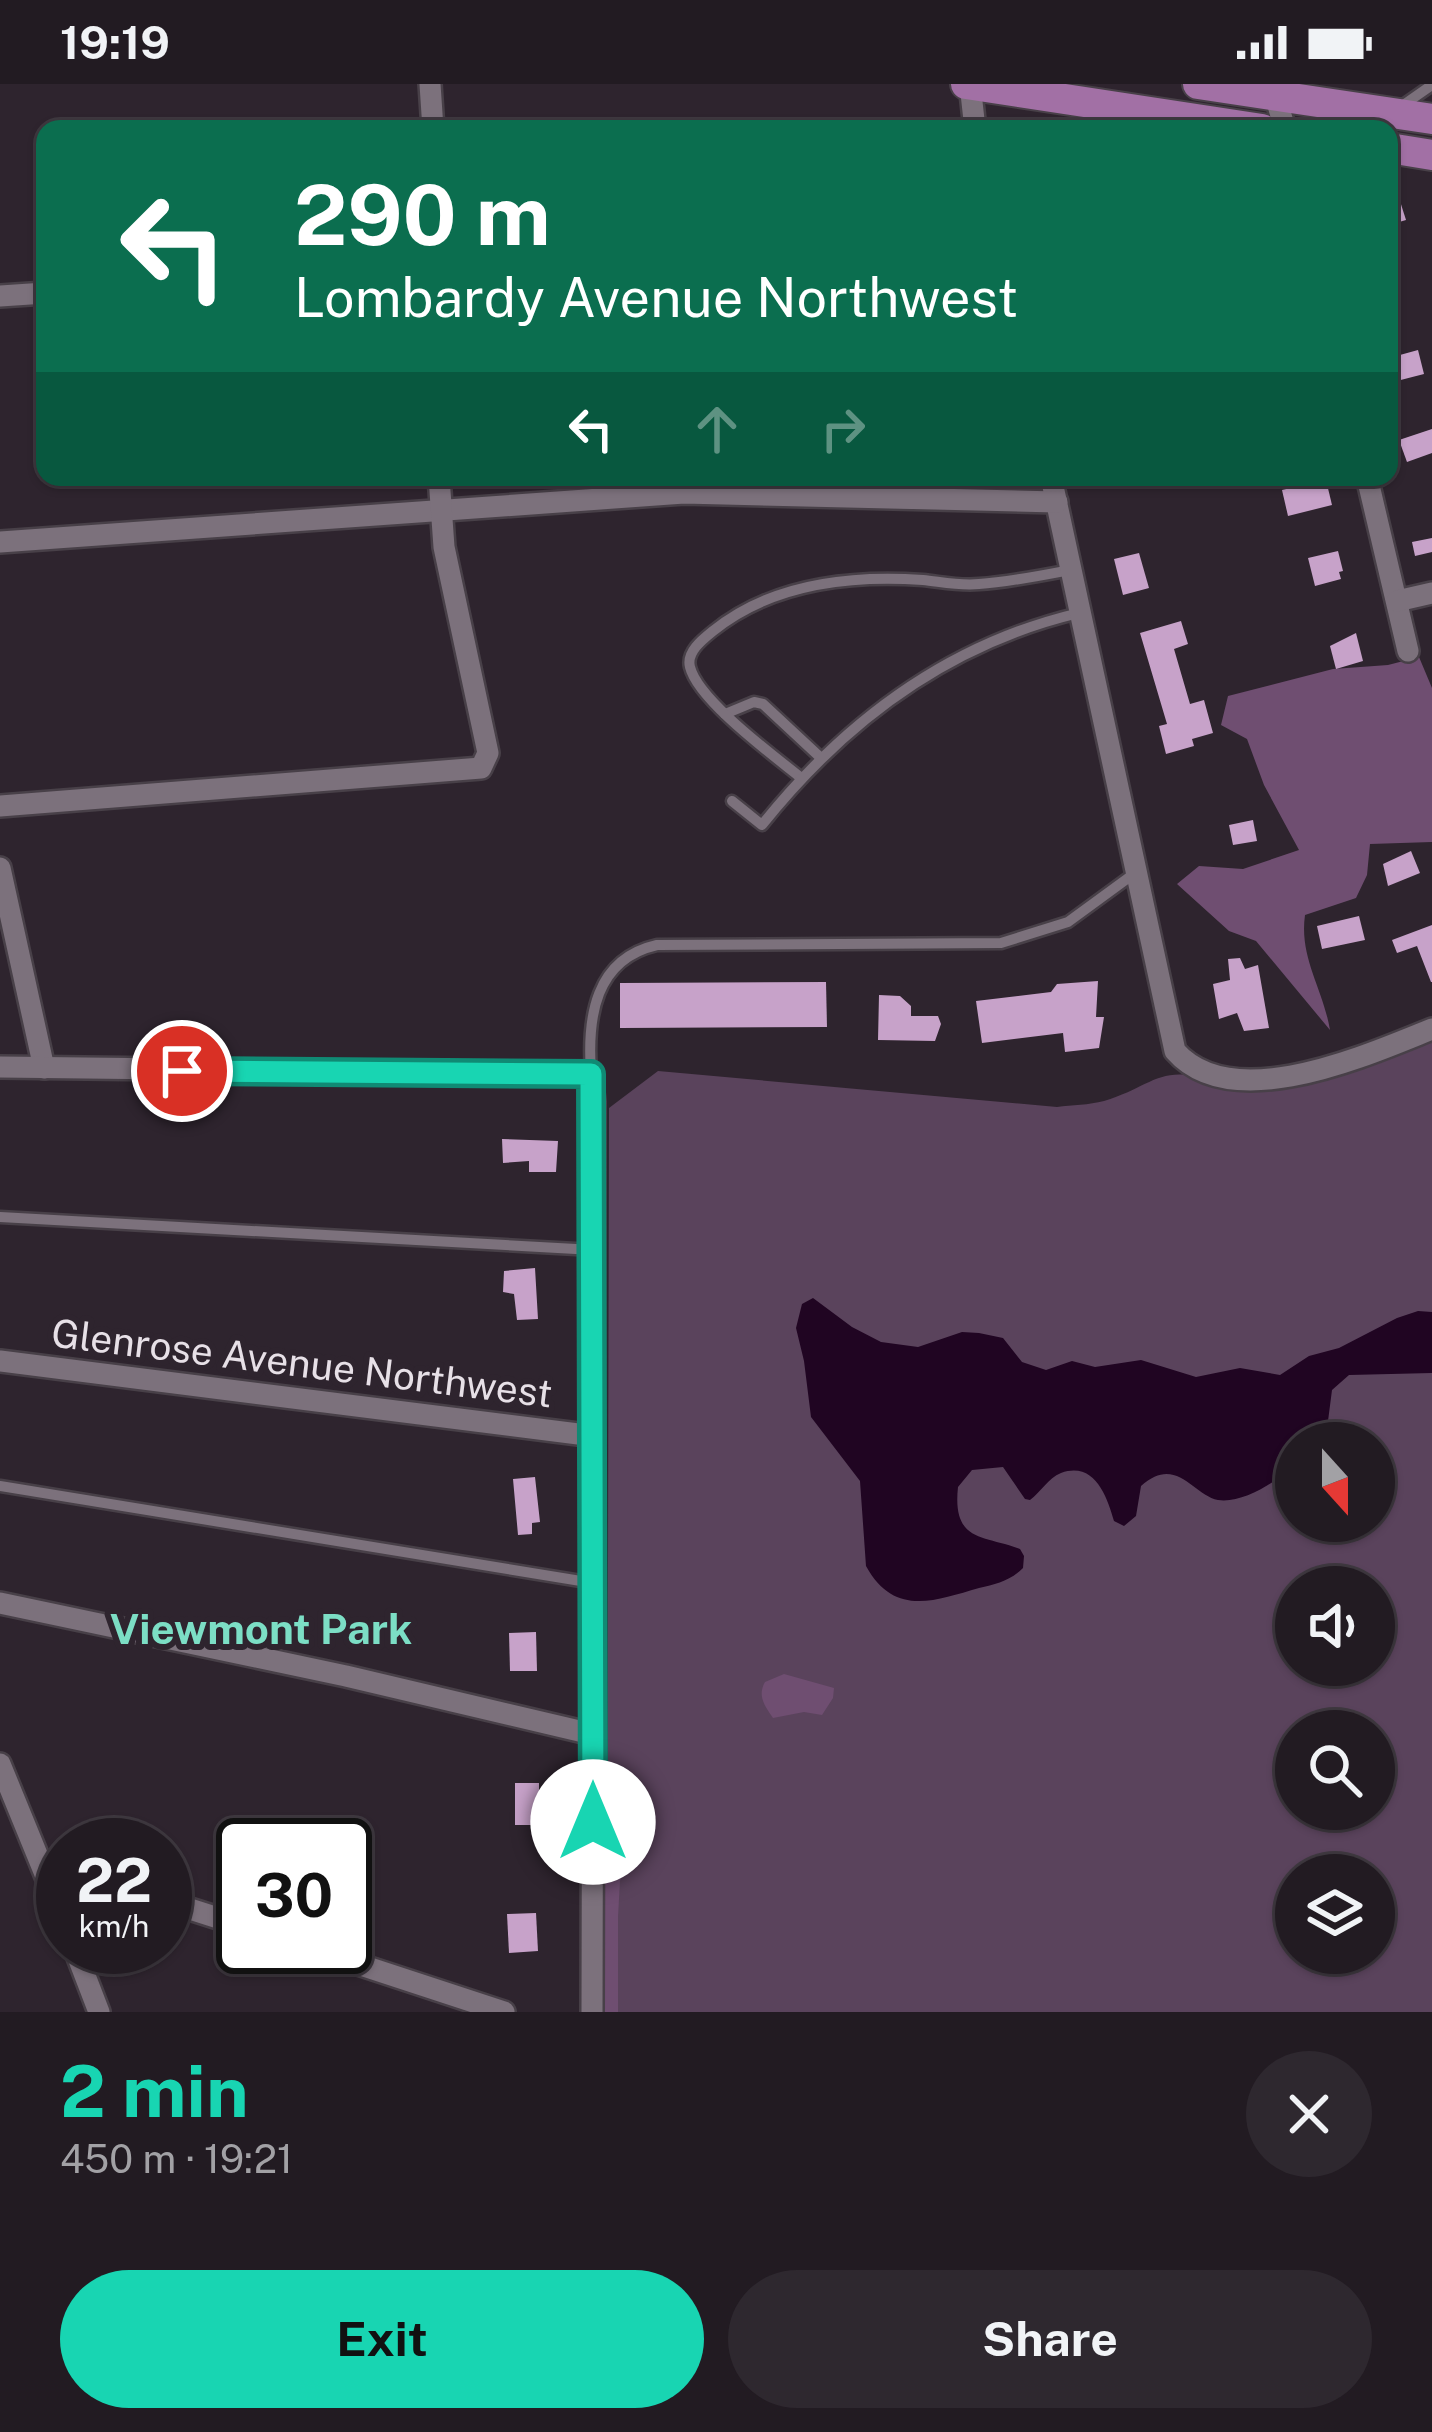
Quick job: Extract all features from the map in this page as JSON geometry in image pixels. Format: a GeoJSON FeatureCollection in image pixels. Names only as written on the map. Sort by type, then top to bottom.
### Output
{"type":"FeatureCollection","features":[{"type":"Feature","properties":{"kind":"main road"},"geometry":{"type":"LineString","coordinates":[[969,84],[1203,120]]}},
{"type":"Feature","properties":{"kind":"main road"},"geometry":{"type":"LineString","coordinates":[[1198,84],[1273,90],[1432,119]]}},
{"type":"Feature","properties":{"kind":"main road"},"geometry":{"type":"LineString","coordinates":[[1398,149],[1432,154]]}},
{"type":"Feature","properties":{"kind":"street"},"geometry":{"type":"LineString","coordinates":[[430,84],[432,120]]}},
{"type":"Feature","properties":{"kind":"street"},"geometry":{"type":"LineString","coordinates":[[969,84],[974,120]]}},
{"type":"Feature","properties":{"kind":"street"},"geometry":{"type":"LineString","coordinates":[[1273,90],[1282,120]]}},
{"type":"Feature","properties":{"kind":"street"},"geometry":{"type":"LineString","coordinates":[[0,296],[36,294]]}},
{"type":"Feature","properties":{"kind":"street"},"geometry":{"type":"LineString","coordinates":[[0,806],[475,770],[486,762],[488,753],[444,547],[439,486]]}},
{"type":"Feature","properties":{"kind":"street"},"geometry":{"type":"LineString","coordinates":[[1053,486],[1138,871],[1169,1040],[1197,1070],[1233,1078],[1285,1076],[1334,1065],[1432,1028]]}},
{"type":"Feature","properties":{"kind":"street"},"geometry":{"type":"LineString","coordinates":[[1369,486],[1408,651]]}},
{"type":"Feature","properties":{"kind":"street"},"geometry":{"type":"LineString","coordinates":[[0,542],[717,491],[1057,502]]}},
{"type":"Feature","properties":{"kind":"street"},"geometry":{"type":"LineString","coordinates":[[1397,601],[1432,593]]}},
{"type":"Feature","properties":{"kind":"street"},"geometry":{"type":"LineString","coordinates":[[0,868],[44,1068]]}},
{"type":"Feature","properties":{"kind":"street"},"geometry":{"type":"LineString","coordinates":[[0,1067],[591,1074],[592,2012]]}},
{"type":"Feature","properties":{"kind":"street","name":"Glenrose Avenue Northwest"},"geometry":{"type":"LineString","coordinates":[[0,1361],[594,1436]]}},
{"type":"Feature","properties":{"kind":"street"},"geometry":{"type":"LineString","coordinates":[[0,1603],[592,1734]]}},
{"type":"Feature","properties":{"kind":"street"},"geometry":{"type":"LineString","coordinates":[[0,1763],[36,1841]]}},
{"type":"Feature","properties":{"kind":"street"},"geometry":{"type":"LineString","coordinates":[[372,1969],[503,2012]]}},
{"type":"Feature","properties":{"kind":"street"},"geometry":{"type":"LineString","coordinates":[[84,1974],[99,2012]]}},
{"type":"Feature","properties":{"kind":"lane"},"geometry":{"type":"LineString","coordinates":[[1392,113],[1432,85]]}},
{"type":"Feature","properties":{"kind":"lane"},"geometry":{"type":"LineString","coordinates":[[800,777],[724,714],[690,668],[699,642],[754,604],[812,586],[922,580],[972,585],[1073,570]]}},
{"type":"Feature","properties":{"kind":"lane"},"geometry":{"type":"LineString","coordinates":[[732,801],[762,825],[800,777],[877,707],[932,670],[1010,634],[1082,613]]}},
{"type":"Feature","properties":{"kind":"lane"},"geometry":{"type":"LineString","coordinates":[[724,714],[754,702],[763,704],[821,758]]}},
{"type":"Feature","properties":{"kind":"lane"},"geometry":{"type":"LineString","coordinates":[[591,1074],[590,1033],[602,983],[625,957],[640,949],[657,945],[1001,943],[1068,922],[1138,871]]}},
{"type":"Feature","properties":{"kind":"lane"},"geometry":{"type":"LineString","coordinates":[[0,1217],[594,1250]]}},
{"type":"Feature","properties":{"kind":"lane"},"geometry":{"type":"LineString","coordinates":[[0,1486],[593,1583]]}},
{"type":"Feature","properties":{"kind":"shaded area"},"geometry":{"type":"Polygon","coordinates":[[[1419,657],[1432,688],[1432,842],[1370,844],[1367,875],[1356,898],[1305,915],[1308,959],[1330,1030],[1256,941],[1229,931],[1177,884],[1199,866],[1243,869],[1299,850],[1264,785],[1247,739],[1221,725],[1228,696],[1333,669],[1388,665],[1419,657]]]}},
{"type":"Feature","properties":{"kind":"shaded area"},"geometry":{"type":"Polygon","coordinates":[[[1432,1039],[1432,2012],[607,2012],[609,1108],[658,1071],[1057,1107],[1104,1101],[1167,1076],[1213,1081],[1432,1039]]]}},
{"type":"Feature","properties":{"kind":"shaded area"},"geometry":{"type":"Polygon","coordinates":[[[813,1298],[881,1342],[918,1347],[962,1332],[979,1333],[1003,1338],[1022,1362],[1046,1370],[1072,1361],[1095,1367],[1141,1360],[1196,1377],[1240,1368],[1280,1375],[1309,1356],[1339,1348],[1397,1318],[1432,1312],[1432,1373],[1349,1375],[1332,1390],[1327,1422],[1275,1422],[1275,1480],[1271,1483],[1249,1495],[1218,1500],[1174,1475],[1153,1477],[1141,1486],[1136,1516],[1124,1526],[1114,1521],[1098,1484],[1083,1472],[1056,1475],[1030,1500],[1003,1467],[972,1470],[958,1487],[957,1505],[965,1528],[1020,1549],[1023,1568],[997,1583],[916,1601],[889,1593],[866,1566],[860,1481],[811,1417],[796,1328],[802,1304],[813,1298]]]}},
{"type":"Feature","properties":{"kind":"shaded area"},"geometry":{"type":"Polygon","coordinates":[[[784,1674],[834,1688],[822,1715],[804,1712],[773,1718],[763,1701],[763,1687],[784,1674]]]}},
{"type":"Feature","properties":{"kind":"shaded area"},"geometry":{"type":"Polygon","coordinates":[[[600,1792],[616,1794],[626,1862],[618,1917],[618,2012],[600,2012],[600,1792]]]}},
{"type":"Feature","properties":{"kind":"building"},"geometry":{"type":"Polygon","coordinates":[[[1398,195],[1406,220],[1398,222],[1398,195]]]}},
{"type":"Feature","properties":{"kind":"building"},"geometry":{"type":"Polygon","coordinates":[[[1418,350],[1424,374],[1398,381],[1398,356],[1418,350]]]}},
{"type":"Feature","properties":{"kind":"building"},"geometry":{"type":"Polygon","coordinates":[[[1432,429],[1432,453],[1407,462],[1399,440],[1432,429]]]}},
{"type":"Feature","properties":{"kind":"building"},"geometry":{"type":"Polygon","coordinates":[[[1327,486],[1332,505],[1288,516],[1282,490],[1327,486]]]}},
{"type":"Feature","properties":{"kind":"building"},"geometry":{"type":"Polygon","coordinates":[[[1432,538],[1432,552],[1415,556],[1412,542],[1432,538]]]}},
{"type":"Feature","properties":{"kind":"building"},"geometry":{"type":"Polygon","coordinates":[[[1338,551],[1341,579],[1315,586],[1308,558],[1338,551]]]}},
{"type":"Feature","properties":{"kind":"building"},"geometry":{"type":"Polygon","coordinates":[[[1139,553],[1149,588],[1123,595],[1114,559],[1139,553]]]}},
{"type":"Feature","properties":{"kind":"building"},"geometry":{"type":"Polygon","coordinates":[[[1181,621],[1188,644],[1174,649],[1190,704],[1204,700],[1213,733],[1192,739],[1194,746],[1166,754],[1159,726],[1167,724],[1140,633],[1181,621]]]}},
{"type":"Feature","properties":{"kind":"building"},"geometry":{"type":"Polygon","coordinates":[[[1356,633],[1363,661],[1336,669],[1330,646],[1356,633]]]}},
{"type":"Feature","properties":{"kind":"building"},"geometry":{"type":"Polygon","coordinates":[[[1253,820],[1257,841],[1233,845],[1229,825],[1253,820]]]}},
{"type":"Feature","properties":{"kind":"building"},"geometry":{"type":"Polygon","coordinates":[[[1411,851],[1420,873],[1388,886],[1383,864],[1411,851]]]}},
{"type":"Feature","properties":{"kind":"building"},"geometry":{"type":"Polygon","coordinates":[[[1359,916],[1365,940],[1322,949],[1317,926],[1359,916]]]}},
{"type":"Feature","properties":{"kind":"building"},"geometry":{"type":"Polygon","coordinates":[[[1432,925],[1431,982],[1417,946],[1397,953],[1392,940],[1432,925]]]}},
{"type":"Feature","properties":{"kind":"building"},"geometry":{"type":"Polygon","coordinates":[[[1240,958],[1245,969],[1258,965],[1269,1028],[1244,1031],[1237,1013],[1219,1019],[1213,984],[1230,980],[1228,959],[1240,958]]]}},
{"type":"Feature","properties":{"kind":"building"},"geometry":{"type":"Polygon","coordinates":[[[1098,981],[1096,1017],[1104,1017],[1099,1048],[1065,1052],[1063,1033],[982,1043],[976,1001],[1051,992],[1057,984],[1098,981]]]}},
{"type":"Feature","properties":{"kind":"building"},"geometry":{"type":"Polygon","coordinates":[[[826,982],[827,1027],[620,1028],[620,983],[826,982]]]}},
{"type":"Feature","properties":{"kind":"building"},"geometry":{"type":"Polygon","coordinates":[[[879,995],[900,996],[911,1006],[911,1016],[938,1016],[941,1024],[935,1041],[878,1040],[879,995]]]}},
{"type":"Feature","properties":{"kind":"building"},"geometry":{"type":"Polygon","coordinates":[[[502,1139],[558,1141],[556,1172],[529,1172],[529,1161],[503,1163],[502,1139]]]}},
{"type":"Feature","properties":{"kind":"building"},"geometry":{"type":"Polygon","coordinates":[[[535,1268],[538,1319],[517,1320],[514,1294],[503,1292],[504,1271],[535,1268]]]}},
{"type":"Feature","properties":{"kind":"building"},"geometry":{"type":"Polygon","coordinates":[[[535,1477],[540,1522],[532,1523],[532,1534],[518,1535],[513,1479],[535,1477]]]}},
{"type":"Feature","properties":{"kind":"building"},"geometry":{"type":"Polygon","coordinates":[[[536,1632],[537,1671],[510,1671],[509,1633],[536,1632]]]}},
{"type":"Feature","properties":{"kind":"building"},"geometry":{"type":"Polygon","coordinates":[[[515,1783],[539,1783],[539,1814],[534,1814],[534,1825],[515,1825],[515,1783]]]}},
{"type":"Feature","properties":{"kind":"building"},"geometry":{"type":"Polygon","coordinates":[[[536,1913],[538,1951],[509,1953],[507,1914],[536,1913]]]}},
{"type":"Feature","properties":{"kind":"district","name":"Viewmont Park"},"geometry":{"type":"Point","coordinates":[261,1628]}},
{"type":"Feature","properties":{"kind":"route"},"geometry":{"type":"LineString","coordinates":[[182,1071],[591,1074],[593,1822]]}}]}
